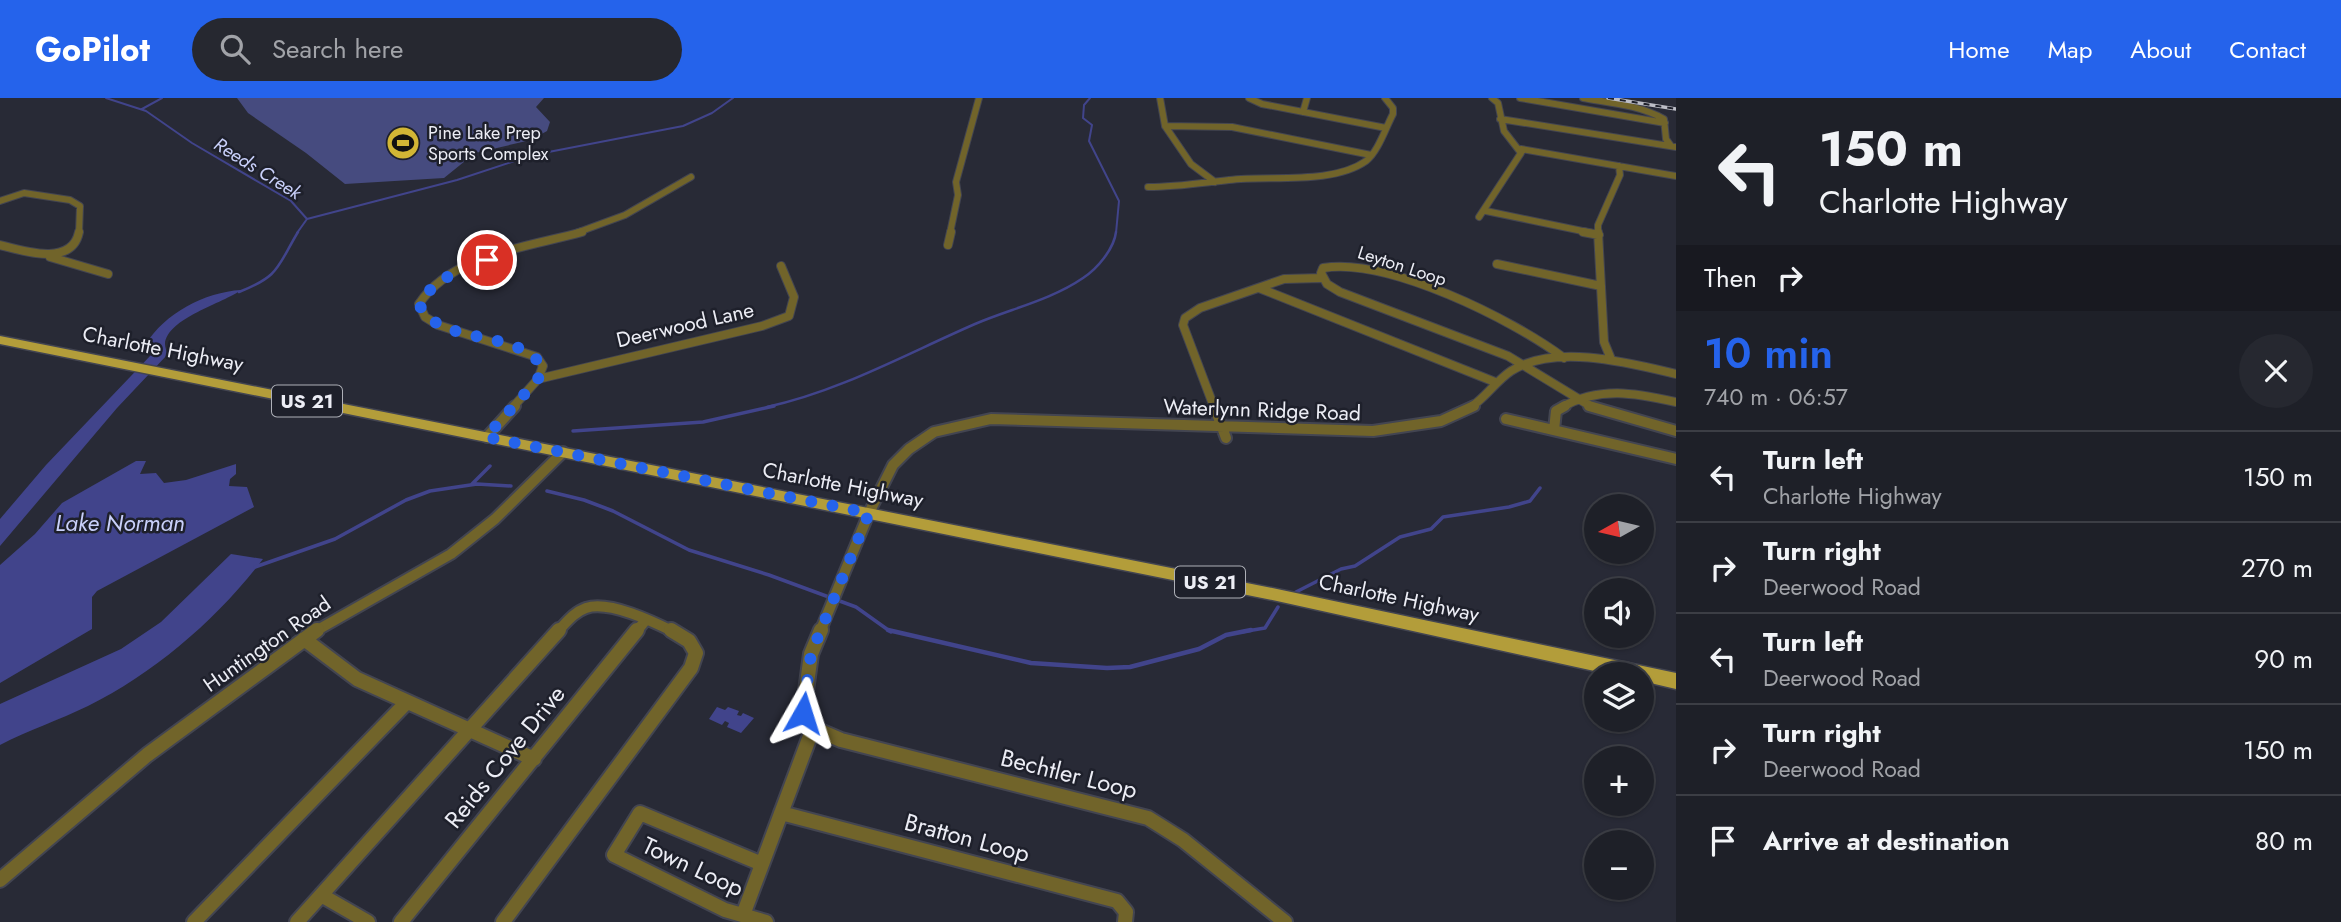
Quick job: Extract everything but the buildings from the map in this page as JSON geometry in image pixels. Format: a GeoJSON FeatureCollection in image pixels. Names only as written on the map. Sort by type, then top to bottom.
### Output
{"type":"FeatureCollection","features":[{"type":"Feature","properties":{"kind":"main road","name":"Charlotte Highway"},"geometry":{"type":"LineString","coordinates":[[0,340],[1277,595],[1676,681]]}},
{"type":"Feature","properties":{"kind":"street"},"geometry":{"type":"LineString","coordinates":[[948,245],[958,195],[956,182],[979,98]]}},
{"type":"Feature","properties":{"kind":"street"},"geometry":{"type":"LineString","coordinates":[[1160,98],[1165,126],[1191,164],[1215,182]]}},
{"type":"Feature","properties":{"kind":"street"},"geometry":{"type":"LineString","coordinates":[[1249,98],[1262,104],[1386,128]]}},
{"type":"Feature","properties":{"kind":"street"},"geometry":{"type":"LineString","coordinates":[[1303,112],[1307,98]]}},
{"type":"Feature","properties":{"kind":"street"},"geometry":{"type":"LineString","coordinates":[[1148,187],[1188,187],[1215,182],[1326,175],[1358,166],[1371,155],[1394,114],[1385,98]]}},
{"type":"Feature","properties":{"kind":"street"},"geometry":{"type":"LineString","coordinates":[[1492,98],[1497,103],[1504,131],[1521,149],[1676,176]]}},
{"type":"Feature","properties":{"kind":"street"},"geometry":{"type":"LineString","coordinates":[[1520,98],[1665,123]]}},
{"type":"Feature","properties":{"kind":"street"},"geometry":{"type":"LineString","coordinates":[[1583,98],[1648,111],[1664,119],[1666,139],[1673,146]]}},
{"type":"Feature","properties":{"kind":"street"},"geometry":{"type":"LineString","coordinates":[[1500,119],[1673,146]]}},
{"type":"Feature","properties":{"kind":"street"},"geometry":{"type":"LineString","coordinates":[[1165,126],[1232,127],[1371,155]]}},
{"type":"Feature","properties":{"kind":"street"},"geometry":{"type":"LineString","coordinates":[[1479,217],[1486,211],[1521,149]]}},
{"type":"Feature","properties":{"kind":"street"},"geometry":{"type":"LineString","coordinates":[[1611,359],[1604,342],[1598,225],[1620,175],[1619,166]]}},
{"type":"Feature","properties":{"kind":"street"},"geometry":{"type":"LineString","coordinates":[[486,437],[538,379],[542,366],[528,352],[438,325],[425,317],[419,304],[428,289],[444,277],[487,260],[602,225],[647,205],[691,177]]}},
{"type":"Feature","properties":{"kind":"street"},"geometry":{"type":"LineString","coordinates":[[0,201],[24,193],[79,203],[79,236],[69,248],[50,257]]}},
{"type":"Feature","properties":{"kind":"street"},"geometry":{"type":"LineString","coordinates":[[1486,211],[1599,235]]}},
{"type":"Feature","properties":{"kind":"street"},"geometry":{"type":"LineString","coordinates":[[0,245],[108,274]]}},
{"type":"Feature","properties":{"kind":"street"},"geometry":{"type":"LineString","coordinates":[[1497,264],[1601,286]]}},
{"type":"Feature","properties":{"kind":"street","name":"Leyton Loop"},"geometry":{"type":"LineString","coordinates":[[1321,278],[1323,268],[1329,265],[1365,267],[1486,312],[1544,343],[1564,358]]}},
{"type":"Feature","properties":{"kind":"street","name":"Deerwood Lane"},"geometry":{"type":"LineString","coordinates":[[538,379],[762,326],[789,316],[794,297],[781,266]]}},
{"type":"Feature","properties":{"kind":"street"},"geometry":{"type":"LineString","coordinates":[[1226,438],[1183,325],[1185,318],[1200,309],[1284,279],[1321,278],[1340,292],[1525,364],[1578,400],[1632,421],[1676,431]]}},
{"type":"Feature","properties":{"kind":"street"},"geometry":{"type":"LineString","coordinates":[[1259,288],[1495,382]]}},
{"type":"Feature","properties":{"kind":"street","name":"Waterlynn Ridge Road"},"geometry":{"type":"LineString","coordinates":[[813,728],[803,713],[811,654],[840,583],[869,513],[893,465],[909,449],[934,432],[958,424],[991,419],[1373,431],[1405,428],[1455,415],[1475,405],[1495,382],[1525,364],[1564,358],[1611,359],[1676,374]]}},
{"type":"Feature","properties":{"kind":"street"},"geometry":{"type":"LineString","coordinates":[[1554,430],[1556,411],[1601,391],[1620,391],[1676,402]]}},
{"type":"Feature","properties":{"kind":"street"},"geometry":{"type":"LineString","coordinates":[[1506,419],[1676,459]]}},
{"type":"Feature","properties":{"kind":"street","name":"Huntington Road"},"geometry":{"type":"LineString","coordinates":[[0,880],[104,787],[304,639],[428,568],[470,540],[563,452]]}},
{"type":"Feature","properties":{"kind":"street"},"geometry":{"type":"LineString","coordinates":[[296,922],[571,617],[583,608],[611,608],[691,642],[696,653],[691,668],[503,922]]}},
{"type":"Feature","properties":{"kind":"street","name":"Reids Cove Drive"},"geometry":{"type":"LineString","coordinates":[[401,922],[645,621]]}},
{"type":"Feature","properties":{"kind":"street"},"geometry":{"type":"LineString","coordinates":[[304,639],[357,679],[534,759]]}},
{"type":"Feature","properties":{"kind":"street"},"geometry":{"type":"LineString","coordinates":[[194,922],[408,702]]}},
{"type":"Feature","properties":{"kind":"street"},"geometry":{"type":"LineString","coordinates":[[743,915],[813,728]]}},
{"type":"Feature","properties":{"kind":"street","name":"Bechtler Loop"},"geometry":{"type":"LineString","coordinates":[[813,728],[841,740],[1148,817],[1183,840],[1285,922]]}},
{"type":"Feature","properties":{"kind":"street","name":"Town Loop"},"geometry":{"type":"LineString","coordinates":[[762,864],[640,813],[614,855],[725,910],[765,922]]}},
{"type":"Feature","properties":{"kind":"street","name":"Bratton Loop"},"geometry":{"type":"LineString","coordinates":[[781,813],[1117,901],[1126,912],[1125,922]]}},
{"type":"Feature","properties":{"kind":"street"},"geometry":{"type":"LineString","coordinates":[[321,895],[368,922]]}},
{"type":"Feature","properties":{"kind":"shaded area","name":"Pine Lake Prep Sports Complex"},"geometry":{"type":"Polygon","coordinates":[[[237,98],[544,98],[536,107],[550,122],[547,131],[531,140],[475,153],[444,178],[345,184],[248,113],[237,98]]]}},
{"type":"Feature","properties":{"kind":"water","name":"Lake Norman"},"geometry":{"type":"Polygon","coordinates":[[[241,290],[175,326],[165,344],[167,355],[117,408],[0,546],[0,519],[46,465],[151,355],[146,344],[163,323],[200,300],[241,290]]]}},
{"type":"Feature","properties":{"kind":"water","name":"Lake Norman"},"geometry":{"type":"Polygon","coordinates":[[[136,461],[146,461],[140,474],[156,473],[164,483],[186,480],[236,464],[236,474],[230,479],[229,486],[247,487],[254,507],[97,591],[92,597],[92,629],[0,683],[0,565],[35,534],[62,503],[136,461]]]}},
{"type":"Feature","properties":{"kind":"water","name":"Lake Norman"},"geometry":{"type":"Polygon","coordinates":[[[231,554],[263,559],[226,603],[184,642],[138,677],[113,692],[0,745],[0,704],[121,649],[161,622],[231,554]]]}},
{"type":"Feature","properties":{"kind":"water"},"geometry":{"type":"Polygon","coordinates":[[[717,707],[725,710],[728,707],[739,711],[737,715],[741,716],[743,713],[754,718],[741,733],[727,727],[729,723],[725,721],[722,725],[709,719],[717,707]]]}},
{"type":"Feature","properties":{"kind":"waterway","name":"Reeds Creek"},"geometry":{"type":"LineString","coordinates":[[106,98],[146,111],[192,143],[291,201],[307,219]]}},
{"type":"Feature","properties":{"kind":"waterway"},"geometry":{"type":"LineString","coordinates":[[142,109],[162,98]]}},
{"type":"Feature","properties":{"kind":"waterway"},"geometry":{"type":"LineString","coordinates":[[307,219],[457,180],[533,155],[683,126],[712,113],[733,98]]}},
{"type":"Feature","properties":{"kind":"waterway"},"geometry":{"type":"LineString","coordinates":[[1090,98],[1084,105],[1083,118],[1092,125],[1089,141],[1119,201],[1116,233]]}},
{"type":"Feature","properties":{"kind":"waterway","name":"Reeds Creek"},"geometry":{"type":"LineString","coordinates":[[297,233],[307,219]]}},
{"type":"Feature","properties":{"kind":"waterway","name":"Reeds Creek"},"geometry":{"type":"LineString","coordinates":[[239,292],[263,281],[276,269],[298,232]]}},
{"type":"Feature","properties":{"kind":"waterway"},"geometry":{"type":"LineString","coordinates":[[767,407],[847,382],[975,324],[1071,286],[1099,264],[1112,245],[1116,232]]}},
{"type":"Feature","properties":{"kind":"waterway"},"geometry":{"type":"LineString","coordinates":[[573,431],[703,422],[774,406]]}},
{"type":"Feature","properties":{"kind":"waterway"},"geometry":{"type":"LineString","coordinates":[[472,484],[490,466]]}},
{"type":"Feature","properties":{"kind":"waterway"},"geometry":{"type":"LineString","coordinates":[[255,567],[335,539],[406,500],[430,491],[477,484],[511,486]]}},
{"type":"Feature","properties":{"kind":"waterway"},"geometry":{"type":"LineString","coordinates":[[1296,592],[1341,569],[1355,566],[1400,537],[1431,529],[1443,517],[1509,507],[1530,501],[1540,488]]}},
{"type":"Feature","properties":{"kind":"waterway"},"geometry":{"type":"LineString","coordinates":[[547,491],[584,500],[613,511],[689,550],[769,575],[856,607],[888,630]]}},
{"type":"Feature","properties":{"kind":"waterway"},"geometry":{"type":"LineString","coordinates":[[1241,632],[1265,628],[1278,607]]}},
{"type":"Feature","properties":{"kind":"waterway"},"geometry":{"type":"LineString","coordinates":[[888,630],[1031,663],[1107,668],[1130,667],[1199,649],[1226,635],[1241,632]]}},
{"type":"Feature","properties":{"kind":"waterway"},"geometry":{"type":"LineString","coordinates":[[1241,632],[1251,630]]}},
{"type":"Feature","properties":{"kind":"railway"},"geometry":{"type":"LineString","coordinates":[[1608,98],[1676,109]]}},
{"type":"Feature","properties":{"kind":"place","name":"Pine Lake Prep Sports Complex"},"geometry":{"type":"Point","coordinates":[403,143]}},
{"type":"Feature","properties":{"kind":"route"},"geometry":{"type":"LineString","coordinates":[[487,260],[444,277],[428,289],[419,304],[425,317],[438,325],[528,352],[537,357],[542,366],[538,379],[486,437],[869,513],[811,654],[803,713]]}}]}
